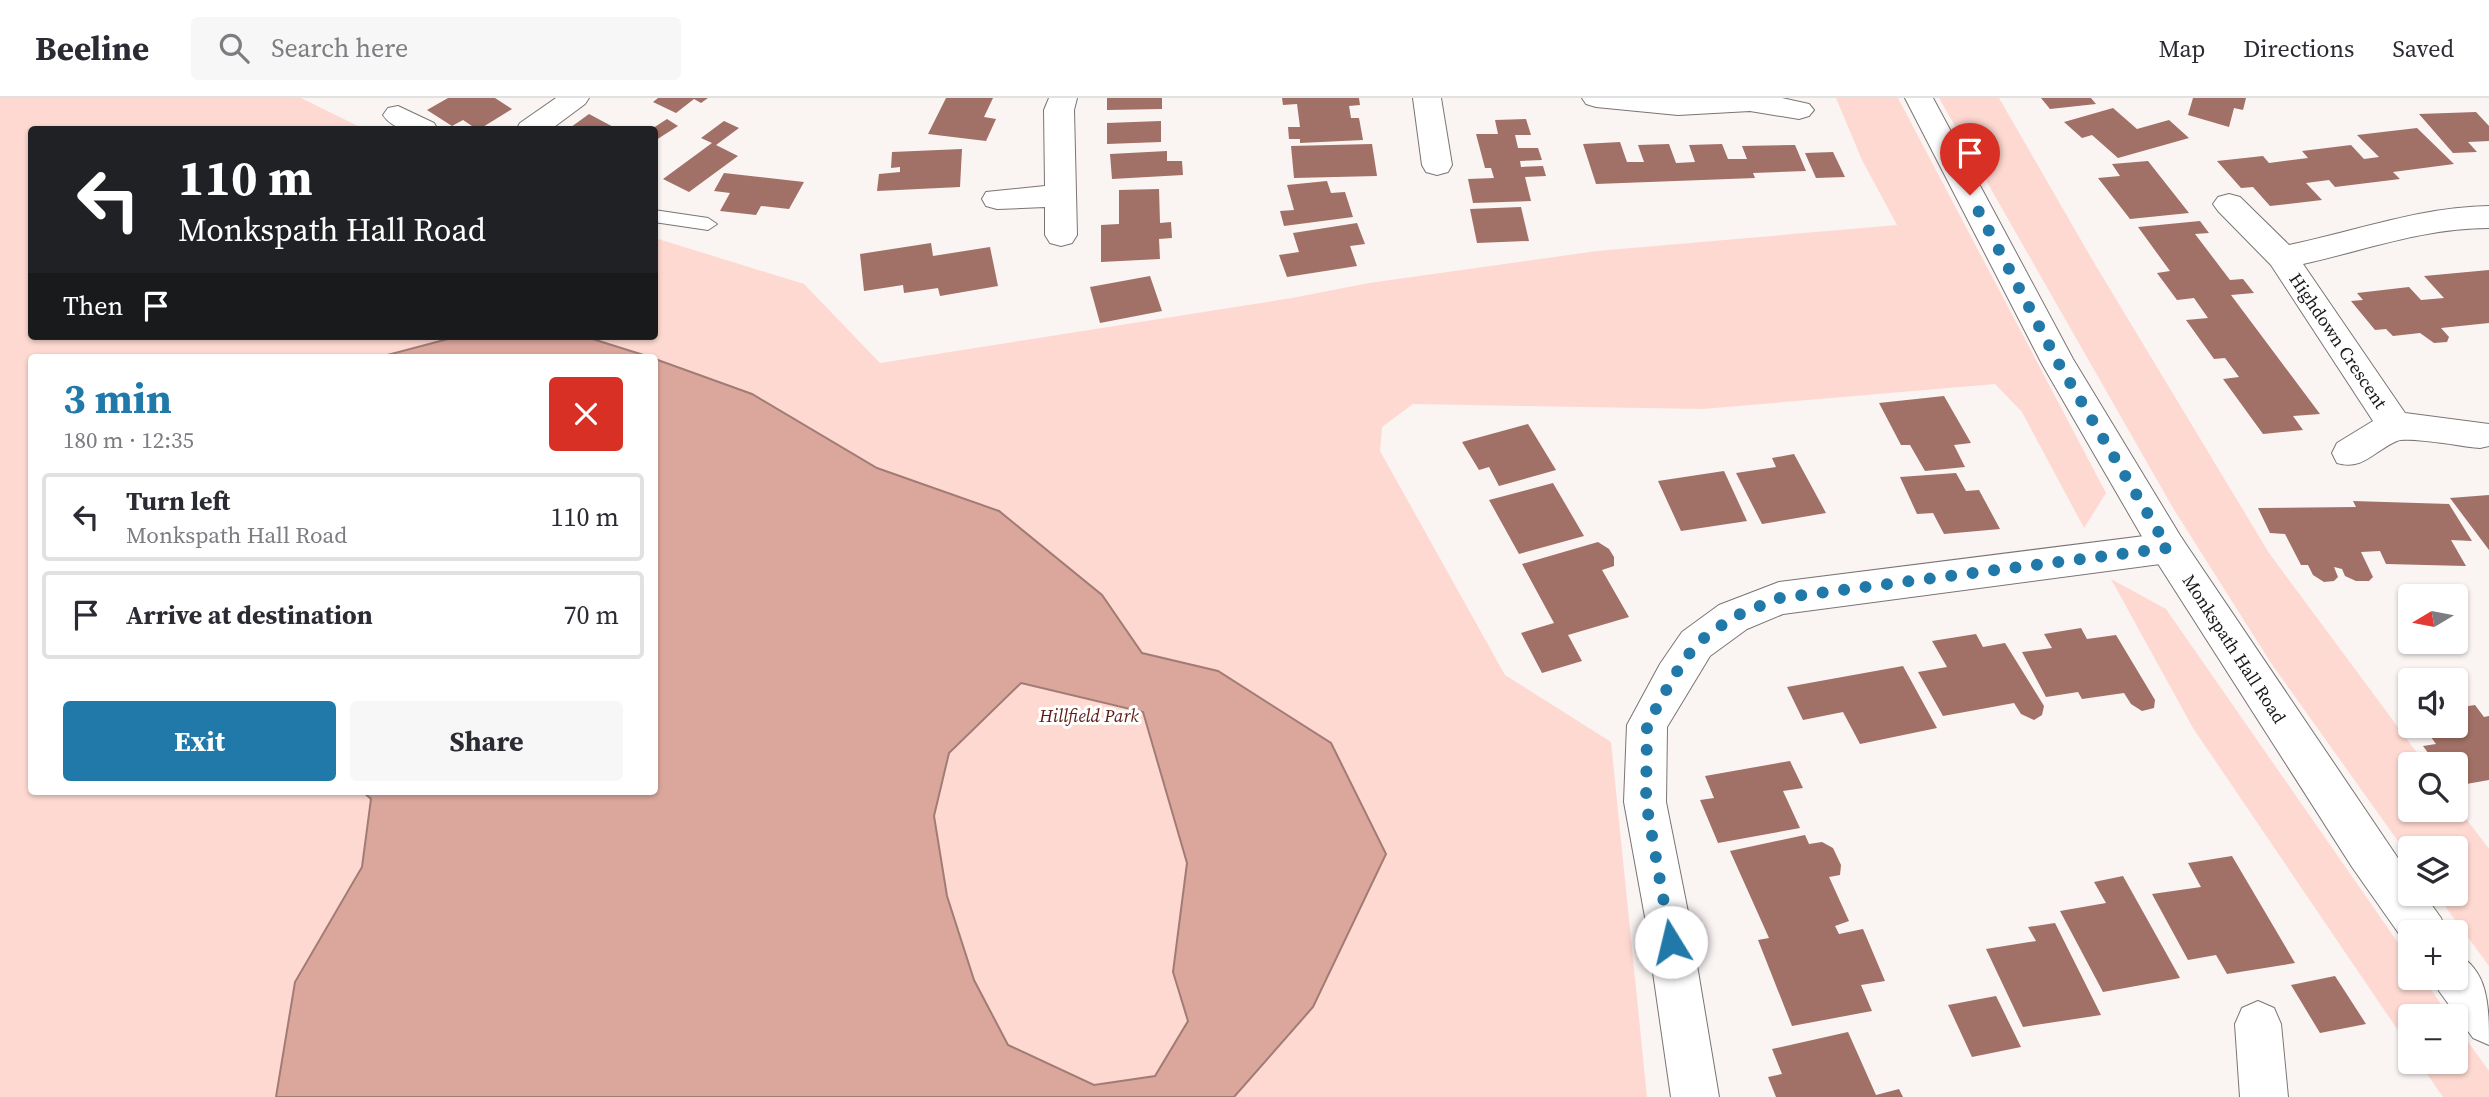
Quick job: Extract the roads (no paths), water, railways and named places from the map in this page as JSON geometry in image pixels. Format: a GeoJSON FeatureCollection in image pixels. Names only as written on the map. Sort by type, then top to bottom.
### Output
{"type":"FeatureCollection","features":[{"type":"Feature","properties":{"kind":"street"},"geometry":{"type":"LineString","coordinates":[[536,126],[575,98]]}},
{"type":"Feature","properties":{"kind":"street"},"geometry":{"type":"LineString","coordinates":[[1060,235],[1059,110],[1063,98]]}},
{"type":"Feature","properties":{"kind":"street"},"geometry":{"type":"LineString","coordinates":[[1427,98],[1437,165]]}},
{"type":"Feature","properties":{"kind":"street"},"geometry":{"type":"LineString","coordinates":[[1596,98],[1678,106],[1749,100],[1799,110]]}},
{"type":"Feature","properties":{"kind":"street","name":"Monkspath Hall Road"},"geometry":{"type":"LineString","coordinates":[[1919,98],[2059,364],[2168,548],[2367,853],[2416,920]]}},
{"type":"Feature","properties":{"kind":"street"},"geometry":{"type":"LineString","coordinates":[[398,115],[417,126]]}},
{"type":"Feature","properties":{"kind":"street"},"geometry":{"type":"LineString","coordinates":[[997,199],[1060,196]]}},
{"type":"Feature","properties":{"kind":"street","name":"Highdown Crescent"},"geometry":{"type":"LineString","coordinates":[[2229,204],[2282,257],[2394,425]]}},
{"type":"Feature","properties":{"kind":"street","name":"Highdown Crescent"},"geometry":{"type":"LineString","coordinates":[[2282,257],[2322,250],[2418,225],[2489,217]]}},
{"type":"Feature","properties":{"kind":"street","name":"Highdown Crescent"},"geometry":{"type":"LineString","coordinates":[[2350,453],[2394,425],[2480,435]]}},
{"type":"Feature","properties":{"kind":"street"},"geometry":{"type":"LineString","coordinates":[[1695,1097],[1646,802],[1647,725],[1674,676],[1696,644],[1733,617],[1779,598],[2168,548]]}},
{"type":"Feature","properties":{"kind":"street"},"geometry":{"type":"LineString","coordinates":[[2466,990],[2489,1021]]}},
{"type":"Feature","properties":{"kind":"street"},"geometry":{"type":"LineString","coordinates":[[2258,1024],[2264,1097]]}},
{"type":"Feature","properties":{"kind":"lane"},"geometry":{"type":"LineString","coordinates":[[658,217],[708,224]]}},
{"type":"Feature","properties":{"kind":"park label","name":"Hillfield Park"},"geometry":{"type":"Point","coordinates":[1089,716]}}]}
